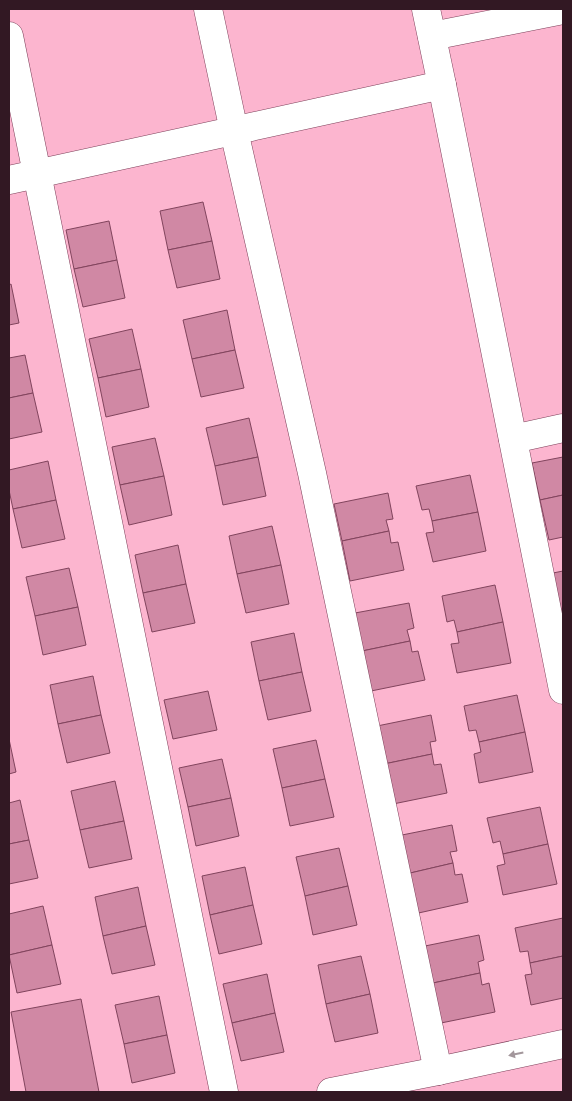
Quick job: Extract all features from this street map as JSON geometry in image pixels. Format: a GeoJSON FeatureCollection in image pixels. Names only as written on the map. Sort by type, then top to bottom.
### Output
{"type":"FeatureCollection","features":[{"type":"Feature","properties":{"kind":"street"},"geometry":{"type":"LineString","coordinates":[[208,9],[312,473],[438,1071]]}},
{"type":"Feature","properties":{"kind":"street"},"geometry":{"type":"LineString","coordinates":[[426,9],[563,690]]}},
{"type":"Feature","properties":{"kind":"street"},"geometry":{"type":"LineString","coordinates":[[432,36],[563,10]]}},
{"type":"Feature","properties":{"kind":"street"},"geometry":{"type":"LineString","coordinates":[[9,36],[224,1092]]}},
{"type":"Feature","properties":{"kind":"street"},"geometry":{"type":"LineString","coordinates":[[9,180],[442,85]]}},
{"type":"Feature","properties":{"kind":"street"},"geometry":{"type":"LineString","coordinates":[[513,439],[563,428]]}},
{"type":"Feature","properties":{"kind":"street"},"geometry":{"type":"LineString","coordinates":[[331,1092],[563,1044]]}},
{"type":"Feature","properties":{"kind":"building"},"geometry":{"type":"Polygon","coordinates":[[[203,202],[212,241],[168,250],[160,211],[203,202]]]}},
{"type":"Feature","properties":{"kind":"building"},"geometry":{"type":"Polygon","coordinates":[[[109,221],[117,260],[74,269],[66,230],[109,221]]]}},
{"type":"Feature","properties":{"kind":"building"},"geometry":{"type":"Polygon","coordinates":[[[212,241],[220,279],[177,288],[168,250],[212,241]]]}},
{"type":"Feature","properties":{"kind":"building"},"geometry":{"type":"Polygon","coordinates":[[[117,260],[125,298],[83,307],[74,269],[117,260]]]}},
{"type":"Feature","properties":{"kind":"building"},"geometry":{"type":"Polygon","coordinates":[[[11,284],[19,323],[9,325],[9,285],[11,284]]]}},
{"type":"Feature","properties":{"kind":"building"},"geometry":{"type":"Polygon","coordinates":[[[227,310],[235,350],[192,359],[183,320],[227,310]]]}},
{"type":"Feature","properties":{"kind":"building"},"geometry":{"type":"Polygon","coordinates":[[[132,329],[141,369],[98,378],[89,339],[132,329]]]}},
{"type":"Feature","properties":{"kind":"building"},"geometry":{"type":"Polygon","coordinates":[[[235,350],[244,388],[201,397],[192,359],[235,350]]]}},
{"type":"Feature","properties":{"kind":"building"},"geometry":{"type":"Polygon","coordinates":[[[25,355],[33,393],[9,398],[9,358],[25,355]]]}},
{"type":"Feature","properties":{"kind":"building"},"geometry":{"type":"Polygon","coordinates":[[[141,369],[149,407],[106,417],[98,378],[141,369]]]}},
{"type":"Feature","properties":{"kind":"building"},"geometry":{"type":"Polygon","coordinates":[[[33,393],[42,432],[9,439],[9,398],[33,393]]]}},
{"type":"Feature","properties":{"kind":"building"},"geometry":{"type":"Polygon","coordinates":[[[249,418],[258,457],[215,466],[206,428],[249,418]]]}},
{"type":"Feature","properties":{"kind":"building"},"geometry":{"type":"Polygon","coordinates":[[[155,438],[164,476],[120,485],[112,447],[155,438]]]}},
{"type":"Feature","properties":{"kind":"building"},"geometry":{"type":"Polygon","coordinates":[[[258,457],[266,496],[223,505],[215,466],[258,457]]]}},
{"type":"Feature","properties":{"kind":"building"},"geometry":{"type":"Polygon","coordinates":[[[563,457],[563,495],[540,500],[532,463],[563,457]]]}},
{"type":"Feature","properties":{"kind":"building"},"geometry":{"type":"Polygon","coordinates":[[[48,461],[56,500],[13,509],[9,490],[9,470],[48,461]]]}},
{"type":"Feature","properties":{"kind":"building"},"geometry":{"type":"Polygon","coordinates":[[[470,475],[478,512],[432,521],[429,509],[422,510],[416,486],[470,475]]]}},
{"type":"Feature","properties":{"kind":"building"},"geometry":{"type":"Polygon","coordinates":[[[164,476],[172,515],[129,525],[120,485],[164,476]]]}},
{"type":"Feature","properties":{"kind":"building"},"geometry":{"type":"Polygon","coordinates":[[[388,493],[393,519],[386,520],[389,531],[342,541],[334,504],[388,493]]]}},
{"type":"Feature","properties":{"kind":"building"},"geometry":{"type":"Polygon","coordinates":[[[563,495],[563,537],[549,540],[540,500],[563,495]]]}},
{"type":"Feature","properties":{"kind":"building"},"geometry":{"type":"Polygon","coordinates":[[[56,500],[65,539],[22,548],[13,509],[56,500]]]}},
{"type":"Feature","properties":{"kind":"building"},"geometry":{"type":"Polygon","coordinates":[[[478,512],[486,551],[433,562],[426,533],[434,532],[432,521],[478,512]]]}},
{"type":"Feature","properties":{"kind":"building"},"geometry":{"type":"Polygon","coordinates":[[[272,526],[281,565],[237,574],[229,536],[272,526]]]}},
{"type":"Feature","properties":{"kind":"building"},"geometry":{"type":"Polygon","coordinates":[[[389,531],[391,543],[398,542],[404,570],[350,581],[342,541],[389,531]]]}},
{"type":"Feature","properties":{"kind":"building"},"geometry":{"type":"Polygon","coordinates":[[[178,545],[186,584],[143,593],[135,555],[178,545]]]}},
{"type":"Feature","properties":{"kind":"building"},"geometry":{"type":"Polygon","coordinates":[[[281,565],[289,604],[246,613],[237,574],[281,565]]]}},
{"type":"Feature","properties":{"kind":"building"},"geometry":{"type":"Polygon","coordinates":[[[69,568],[78,607],[35,616],[26,577],[69,568]]]}},
{"type":"Feature","properties":{"kind":"building"},"geometry":{"type":"Polygon","coordinates":[[[563,571],[563,610],[561,610],[553,573],[563,571]]]}},
{"type":"Feature","properties":{"kind":"building"},"geometry":{"type":"Polygon","coordinates":[[[186,584],[195,623],[152,632],[143,593],[186,584]]]}},
{"type":"Feature","properties":{"kind":"building"},"geometry":{"type":"Polygon","coordinates":[[[495,585],[503,622],[457,632],[454,620],[447,622],[442,596],[495,585]]]}},
{"type":"Feature","properties":{"kind":"building"},"geometry":{"type":"Polygon","coordinates":[[[409,603],[414,628],[407,630],[410,641],[362,651],[355,613],[409,603]]]}},
{"type":"Feature","properties":{"kind":"building"},"geometry":{"type":"Polygon","coordinates":[[[78,607],[86,645],[43,655],[35,616],[78,607]]]}},
{"type":"Feature","properties":{"kind":"building"},"geometry":{"type":"Polygon","coordinates":[[[503,622],[511,663],[457,673],[451,644],[459,643],[457,632],[503,622]]]}},
{"type":"Feature","properties":{"kind":"building"},"geometry":{"type":"Polygon","coordinates":[[[294,633],[302,672],[259,681],[251,642],[294,633]]]}},
{"type":"Feature","properties":{"kind":"building"},"geometry":{"type":"Polygon","coordinates":[[[410,641],[412,652],[418,651],[425,680],[371,691],[362,651],[410,641]]]}},
{"type":"Feature","properties":{"kind":"building"},"geometry":{"type":"Polygon","coordinates":[[[302,672],[311,711],[268,720],[259,681],[302,672]]]}},
{"type":"Feature","properties":{"kind":"building"},"geometry":{"type":"Polygon","coordinates":[[[93,676],[101,715],[58,724],[50,685],[93,676]]]}},
{"type":"Feature","properties":{"kind":"building"},"geometry":{"type":"Polygon","coordinates":[[[208,691],[217,730],[173,739],[164,700],[208,691]]]}},
{"type":"Feature","properties":{"kind":"building"},"geometry":{"type":"Polygon","coordinates":[[[517,695],[525,732],[479,742],[476,730],[469,731],[464,706],[517,695]]]}},
{"type":"Feature","properties":{"kind":"building"},"geometry":{"type":"Polygon","coordinates":[[[101,715],[110,753],[67,763],[58,724],[101,715]]]}},
{"type":"Feature","properties":{"kind":"building"},"geometry":{"type":"Polygon","coordinates":[[[431,715],[436,741],[430,742],[432,754],[384,764],[377,726],[431,715]]]}},
{"type":"Feature","properties":{"kind":"building"},"geometry":{"type":"Polygon","coordinates":[[[525,732],[533,772],[479,783],[474,754],[481,752],[479,742],[525,732]]]}},
{"type":"Feature","properties":{"kind":"building"},"geometry":{"type":"Polygon","coordinates":[[[9,739],[16,772],[9,774],[9,739]]]}},
{"type":"Feature","properties":{"kind":"building"},"geometry":{"type":"Polygon","coordinates":[[[316,740],[325,779],[282,788],[273,749],[316,740]]]}},
{"type":"Feature","properties":{"kind":"building"},"geometry":{"type":"Polygon","coordinates":[[[432,754],[434,765],[441,764],[447,793],[393,804],[384,764],[432,754]]]}},
{"type":"Feature","properties":{"kind":"building"},"geometry":{"type":"Polygon","coordinates":[[[222,759],[231,798],[188,807],[179,768],[222,759]]]}},
{"type":"Feature","properties":{"kind":"building"},"geometry":{"type":"Polygon","coordinates":[[[325,779],[334,817],[290,826],[282,788],[325,779]]]}},
{"type":"Feature","properties":{"kind":"building"},"geometry":{"type":"Polygon","coordinates":[[[115,781],[124,821],[80,830],[71,791],[115,781]]]}},
{"type":"Feature","properties":{"kind":"building"},"geometry":{"type":"Polygon","coordinates":[[[231,798],[239,836],[196,846],[188,807],[231,798]]]}},
{"type":"Feature","properties":{"kind":"building"},"geometry":{"type":"Polygon","coordinates":[[[20,800],[29,840],[9,844],[9,803],[20,800]]]}},
{"type":"Feature","properties":{"kind":"building"},"geometry":{"type":"Polygon","coordinates":[[[540,807],[548,844],[503,854],[500,841],[493,843],[487,818],[540,807]]]}},
{"type":"Feature","properties":{"kind":"building"},"geometry":{"type":"Polygon","coordinates":[[[124,821],[132,859],[89,868],[80,830],[124,821]]]}},
{"type":"Feature","properties":{"kind":"building"},"geometry":{"type":"Polygon","coordinates":[[[452,825],[457,851],[450,852],[453,863],[406,874],[397,836],[452,825]]]}},
{"type":"Feature","properties":{"kind":"building"},"geometry":{"type":"Polygon","coordinates":[[[29,840],[38,878],[9,884],[9,844],[29,840]]]}},
{"type":"Feature","properties":{"kind":"building"},"geometry":{"type":"Polygon","coordinates":[[[548,844],[557,884],[503,895],[497,866],[505,864],[503,854],[548,844]]]}},
{"type":"Feature","properties":{"kind":"building"},"geometry":{"type":"Polygon","coordinates":[[[339,848],[348,886],[305,896],[296,857],[339,848]]]}},
{"type":"Feature","properties":{"kind":"building"},"geometry":{"type":"Polygon","coordinates":[[[453,863],[455,875],[462,874],[468,902],[414,914],[406,874],[453,863]]]}},
{"type":"Feature","properties":{"kind":"building"},"geometry":{"type":"Polygon","coordinates":[[[245,867],[253,905],[210,915],[202,876],[245,867]]]}},
{"type":"Feature","properties":{"kind":"building"},"geometry":{"type":"Polygon","coordinates":[[[348,886],[357,925],[313,935],[305,896],[348,886]]]}},
{"type":"Feature","properties":{"kind":"building"},"geometry":{"type":"Polygon","coordinates":[[[138,887],[146,926],[103,936],[95,897],[138,887]]]}},
{"type":"Feature","properties":{"kind":"building"},"geometry":{"type":"Polygon","coordinates":[[[253,905],[262,944],[219,954],[210,915],[253,905]]]}},
{"type":"Feature","properties":{"kind":"building"},"geometry":{"type":"Polygon","coordinates":[[[43,906],[52,945],[9,955],[9,914],[43,906]]]}},
{"type":"Feature","properties":{"kind":"building"},"geometry":{"type":"Polygon","coordinates":[[[563,918],[563,956],[530,963],[528,951],[520,952],[515,928],[563,918]]]}},
{"type":"Feature","properties":{"kind":"building"},"geometry":{"type":"Polygon","coordinates":[[[146,926],[155,965],[112,974],[103,936],[146,926]]]}},
{"type":"Feature","properties":{"kind":"building"},"geometry":{"type":"Polygon","coordinates":[[[479,935],[484,960],[478,962],[480,973],[433,983],[425,946],[479,935]]]}},
{"type":"Feature","properties":{"kind":"building"},"geometry":{"type":"Polygon","coordinates":[[[52,945],[61,984],[17,993],[9,955],[52,945]]]}},
{"type":"Feature","properties":{"kind":"building"},"geometry":{"type":"Polygon","coordinates":[[[361,956],[370,994],[326,1004],[318,965],[361,956]]]}},
{"type":"Feature","properties":{"kind":"building"},"geometry":{"type":"Polygon","coordinates":[[[563,956],[563,998],[531,1005],[525,975],[532,974],[530,963],[563,956]]]}},
{"type":"Feature","properties":{"kind":"building"},"geometry":{"type":"Polygon","coordinates":[[[480,973],[482,985],[489,983],[495,1012],[441,1023],[433,983],[480,973]]]}},
{"type":"Feature","properties":{"kind":"building"},"geometry":{"type":"Polygon","coordinates":[[[267,974],[275,1013],[232,1023],[223,984],[267,974]]]}},
{"type":"Feature","properties":{"kind":"building"},"geometry":{"type":"Polygon","coordinates":[[[370,994],[378,1033],[335,1042],[326,1004],[370,994]]]}},
{"type":"Feature","properties":{"kind":"building"},"geometry":{"type":"Polygon","coordinates":[[[159,996],[167,1035],[124,1044],[115,1005],[159,996]]]}},
{"type":"Feature","properties":{"kind":"building"},"geometry":{"type":"Polygon","coordinates":[[[81,999],[99,1092],[26,1092],[11,1012],[81,999]]]}},
{"type":"Feature","properties":{"kind":"building"},"geometry":{"type":"Polygon","coordinates":[[[275,1013],[284,1052],[241,1061],[232,1023],[275,1013]]]}},
{"type":"Feature","properties":{"kind":"building"},"geometry":{"type":"Polygon","coordinates":[[[167,1035],[175,1073],[132,1083],[124,1044],[167,1035]]]}}]}
